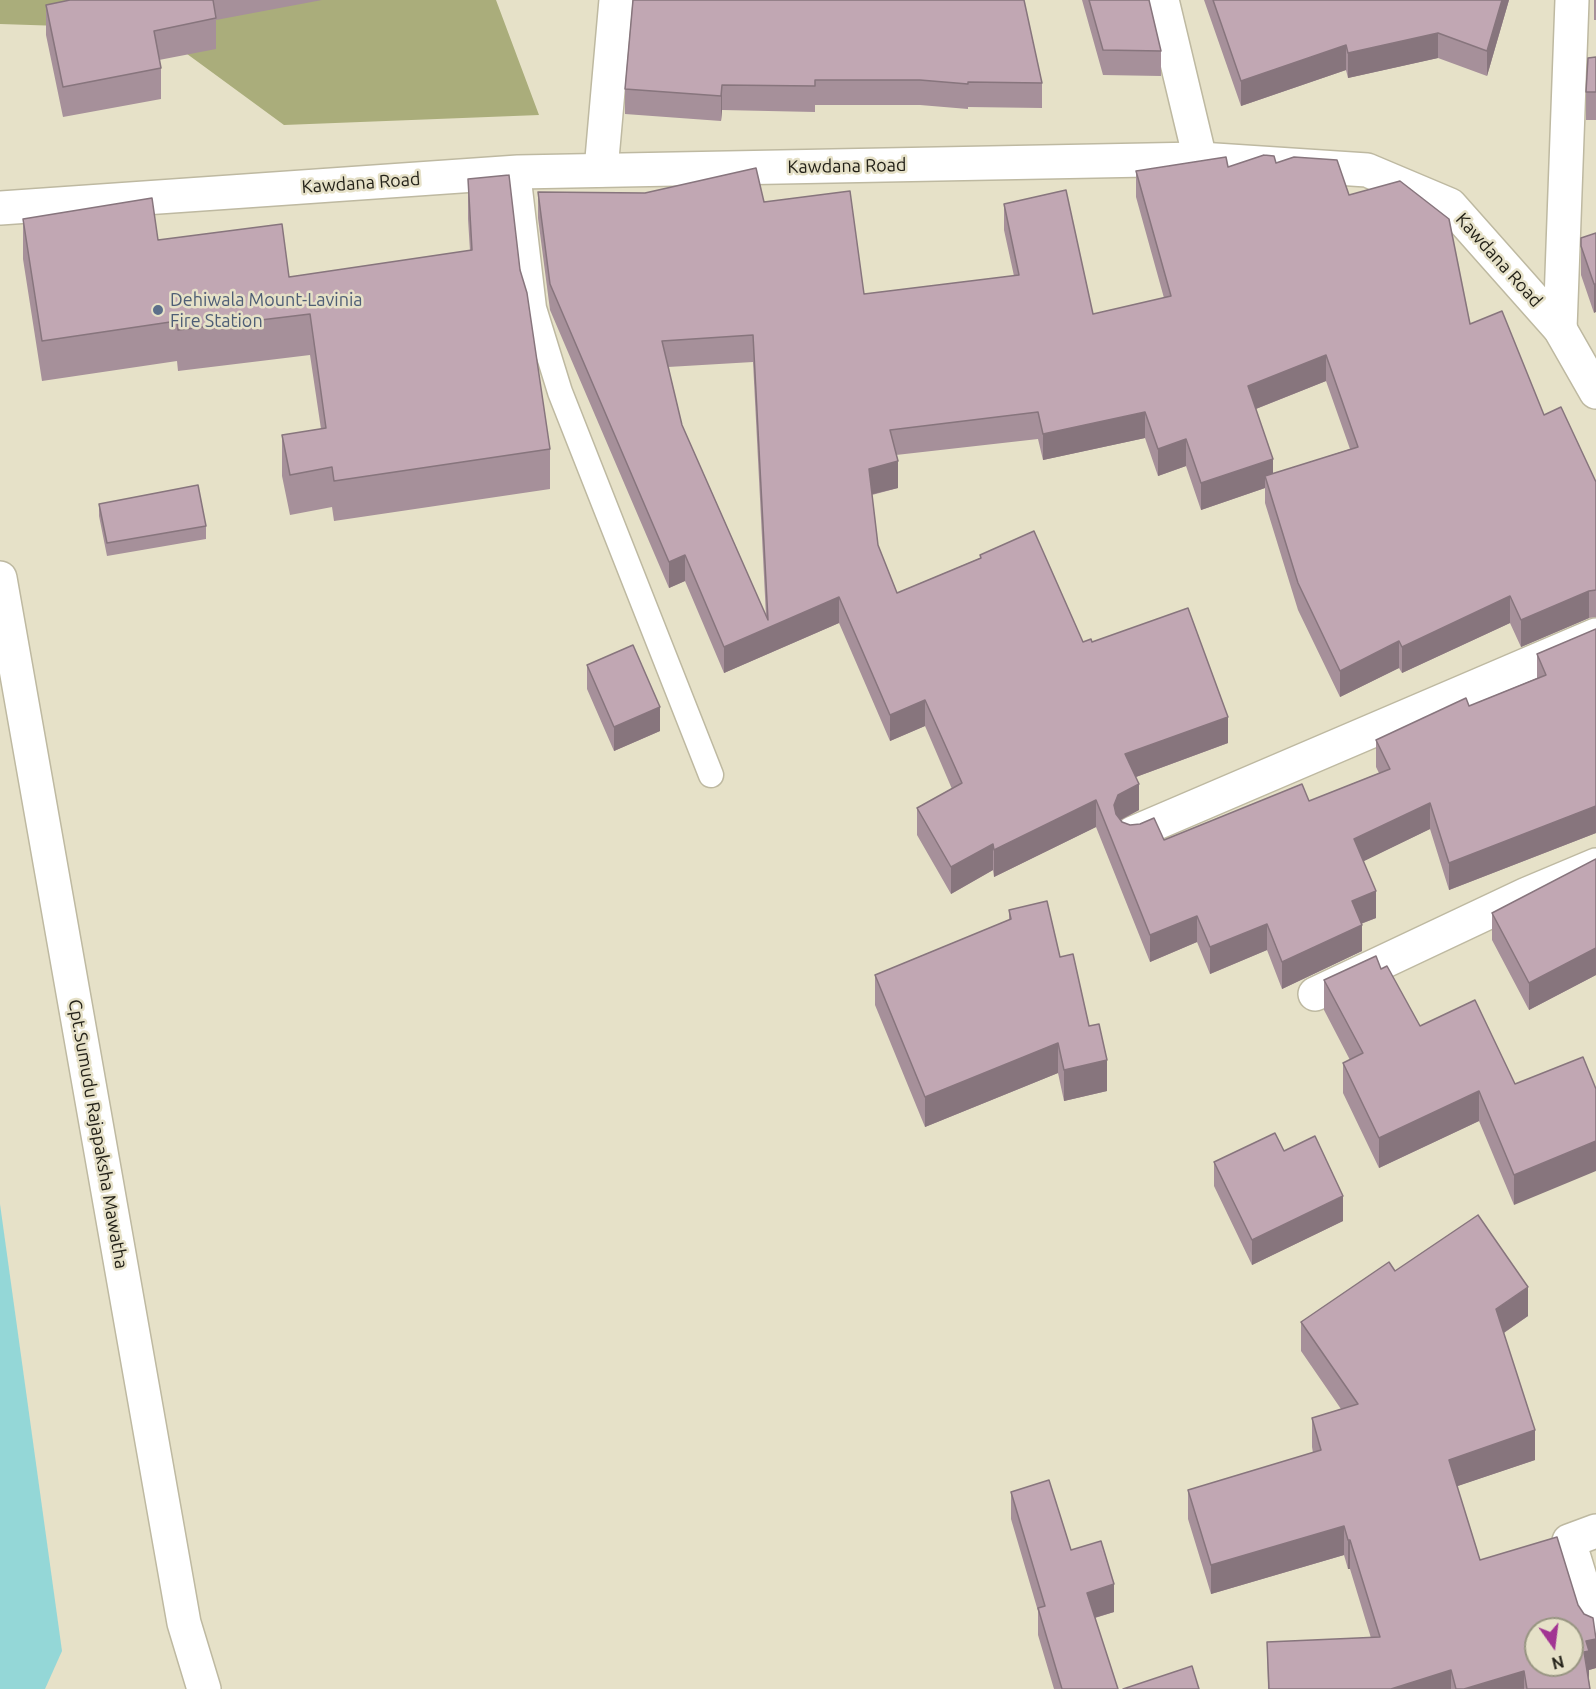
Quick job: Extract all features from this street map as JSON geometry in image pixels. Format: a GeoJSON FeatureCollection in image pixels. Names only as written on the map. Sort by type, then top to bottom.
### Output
{"type":"FeatureCollection","features":[{"type":"Feature","properties":{"kind":"main road"},"geometry":{"type":"LineString","coordinates":[[602,171],[616,0]]}},
{"type":"Feature","properties":{"kind":"main road"},"geometry":{"type":"LineString","coordinates":[[1162,0],[1200,159]]}},
{"type":"Feature","properties":{"kind":"main road"},"geometry":{"type":"LineString","coordinates":[[1560,329],[1572,0]]}},
{"type":"Feature","properties":{"kind":"main road","name":"Kawdana Road"},"geometry":{"type":"LineString","coordinates":[[0,208],[518,172],[1200,159],[1367,171],[1450,205],[1560,329],[1596,392]]}},
{"type":"Feature","properties":{"kind":"main road","name":"Cpt.Sumudu Rajapaksha Mawatha"},"geometry":{"type":"LineString","coordinates":[[0,578],[184,1623],[204,1689]]}},
{"type":"Feature","properties":{"kind":"main road"},"geometry":{"type":"LineString","coordinates":[[1133,832],[1596,635]]}},
{"type":"Feature","properties":{"kind":"main road"},"geometry":{"type":"LineString","coordinates":[[1315,994],[1527,894],[1596,865]]}},
{"type":"Feature","properties":{"kind":"main road"},"geometry":{"type":"LineString","coordinates":[[1596,1531],[1569,1541],[1596,1629]]}},
{"type":"Feature","properties":{"kind":"lane"},"geometry":{"type":"LineString","coordinates":[[518,172],[534,308],[560,392],[711,775]]}},
{"type":"Feature","properties":{"kind":"green space"},"geometry":{"type":"Polygon","coordinates":[[[0,0],[496,0],[539,115],[284,125],[153,29],[0,24],[0,0]]]}},
{"type":"Feature","properties":{"kind":"water"},"geometry":{"type":"Polygon","coordinates":[[[0,1204],[62,1651],[45,1689],[0,1689],[0,1204]]]}},
{"type":"Feature","properties":{"kind":"building"},"geometry":{"type":"Polygon","coordinates":[[[70,0],[213,0],[216,18],[154,31],[161,68],[63,87],[46,5],[70,0]]]}},
{"type":"Feature","properties":{"kind":"building"},"geometry":{"type":"Polygon","coordinates":[[[633,0],[1024,0],[1042,83],[968,82],[968,84],[920,80],[815,80],[815,86],[722,85],[721,96],[625,89],[633,0]]]}},
{"type":"Feature","properties":{"kind":"building"},"geometry":{"type":"Polygon","coordinates":[[[1089,0],[1149,0],[1161,51],[1103,50],[1089,0]]]}},
{"type":"Feature","properties":{"kind":"building"},"geometry":{"type":"Polygon","coordinates":[[[1213,0],[1502,0],[1487,51],[1438,33],[1348,53],[1346,45],[1241,81],[1213,0]]]}},
{"type":"Feature","properties":{"kind":"building"},"geometry":{"type":"Polygon","coordinates":[[[1596,57],[1596,92],[1586,92],[1588,58],[1596,57]]]}},
{"type":"Feature","properties":{"kind":"building"},"geometry":{"type":"Polygon","coordinates":[[[1264,155],[1274,156],[1276,163],[1294,157],[1337,160],[1349,195],[1400,181],[1449,219],[1470,324],[1502,311],[1544,415],[1561,407],[1596,482],[1596,590],[1521,620],[1510,596],[1402,647],[1399,641],[1340,671],[1298,583],[1265,476],[1358,447],[1326,355],[1248,386],[1273,459],[1201,483],[1186,439],[1158,449],[1145,412],[1043,434],[1038,412],[890,430],[898,461],[869,469],[878,545],[897,593],[981,558],[980,555],[1034,531],[1083,642],[1091,639],[1092,642],[1188,608],[1228,717],[1125,754],[1139,784],[1118,795],[1114,805],[1116,814],[1122,822],[1130,825],[1140,824],[1154,818],[1164,840],[1302,784],[1309,801],[1390,769],[1376,740],[1466,698],[1469,706],[1546,675],[1537,654],[1596,629],[1596,806],[1449,863],[1430,803],[1354,839],[1376,891],[1352,901],[1362,925],[1282,962],[1267,924],[1210,947],[1197,916],[1150,935],[1096,800],[994,850],[993,844],[951,867],[917,808],[962,783],[925,700],[890,715],[839,597],[724,647],[685,555],[669,562],[550,284],[538,192],[645,193],[756,168],[764,202],[850,191],[864,294],[1019,275],[1004,204],[1066,190],[1093,314],[1171,296],[1136,171],[1226,157],[1228,167],[1264,155]],[[753,335],[662,341],[682,425],[768,620],[753,335]]]}},
{"type":"Feature","properties":{"kind":"building"},"geometry":{"type":"Polygon","coordinates":[[[509,175],[520,270],[527,293],[550,449],[334,481],[332,467],[290,475],[282,435],[326,428],[310,314],[178,330],[177,321],[42,341],[23,219],[152,198],[158,240],[282,224],[289,277],[472,250],[468,179],[509,175]]]}},
{"type":"Feature","properties":{"kind":"building"},"geometry":{"type":"Polygon","coordinates":[[[1596,233],[1596,284],[1594,284],[1581,246],[1581,238],[1596,233]]]}},
{"type":"Feature","properties":{"kind":"building"},"geometry":{"type":"Polygon","coordinates":[[[198,485],[206,526],[107,543],[99,504],[198,485]]]}},
{"type":"Feature","properties":{"kind":"building"},"geometry":{"type":"Polygon","coordinates":[[[633,645],[660,707],[614,727],[587,665],[633,645]]]}},
{"type":"Feature","properties":{"kind":"building"},"geometry":{"type":"Polygon","coordinates":[[[1596,859],[1596,948],[1529,983],[1492,913],[1596,859]]]}},
{"type":"Feature","properties":{"kind":"building"},"geometry":{"type":"Polygon","coordinates":[[[1047,901],[1060,957],[1073,954],[1089,1026],[1099,1024],[1107,1060],[1064,1070],[1058,1043],[925,1097],[875,975],[1011,919],[1009,910],[1047,901]]]}},
{"type":"Feature","properties":{"kind":"building"},"geometry":{"type":"Polygon","coordinates":[[[1376,956],[1381,969],[1387,966],[1420,1026],[1475,1000],[1515,1084],[1583,1057],[1596,1089],[1596,1141],[1514,1175],[1479,1091],[1379,1138],[1343,1063],[1363,1053],[1324,980],[1376,956]]]}},
{"type":"Feature","properties":{"kind":"building"},"geometry":{"type":"Polygon","coordinates":[[[1275,1133],[1284,1151],[1315,1136],[1343,1196],[1252,1240],[1214,1162],[1275,1133]]]}},
{"type":"Feature","properties":{"kind":"building"},"geometry":{"type":"Polygon","coordinates":[[[1478,1215],[1528,1287],[1496,1309],[1535,1430],[1449,1460],[1480,1560],[1557,1537],[1578,1605],[1584,1614],[1593,1618],[1596,1639],[1586,1641],[1589,1651],[1584,1652],[1584,1617],[1524,1617],[1524,1671],[1464,1689],[1456,1689],[1451,1670],[1391,1689],[1269,1689],[1267,1642],[1380,1637],[1350,1540],[1348,1540],[1344,1526],[1211,1565],[1188,1490],[1321,1450],[1312,1418],[1358,1404],[1301,1322],[1389,1262],[1395,1271],[1478,1215]]]}},
{"type":"Feature","properties":{"kind":"building"},"geometry":{"type":"Polygon","coordinates":[[[1049,1480],[1071,1550],[1101,1541],[1114,1584],[1087,1593],[1118,1689],[1062,1689],[1038,1608],[1045,1606],[1011,1492],[1049,1480]]]}},
{"type":"Feature","properties":{"kind":"building"},"geometry":{"type":"Polygon","coordinates":[[[1584,1652],[1590,1689],[1527,1689],[1525,1677],[1584,1677],[1584,1652]]]}},
{"type":"Feature","properties":{"kind":"building"},"geometry":{"type":"Polygon","coordinates":[[[1192,1666],[1199,1689],[1123,1689],[1192,1666]]]}},
{"type":"Feature","properties":{"kind":"place","name":"Dehiwala Mount-Lavinia Fire Station"},"geometry":{"type":"Point","coordinates":[158,310]}}]}
